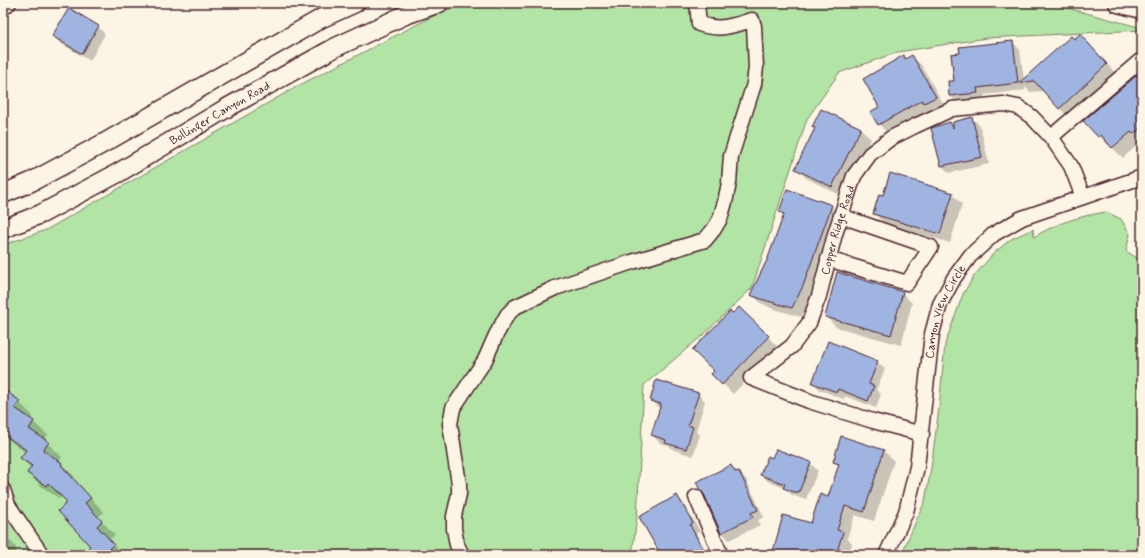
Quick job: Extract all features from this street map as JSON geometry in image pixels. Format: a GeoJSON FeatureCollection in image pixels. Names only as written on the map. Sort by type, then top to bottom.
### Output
{"type":"FeatureCollection","features":[{"type":"Feature","properties":{"kind":"main road"},"geometry":{"type":"LineString","coordinates":[[3,194],[31,182],[322,18],[355,3]]}},
{"type":"Feature","properties":{"kind":"main road","name":"Bollinger Canyon Road"},"geometry":{"type":"LineString","coordinates":[[3,229],[41,214],[118,173],[334,48],[405,15],[439,3]]}},
{"type":"Feature","properties":{"kind":"main road"},"geometry":{"type":"LineString","coordinates":[[1118,3],[1142,9]]}},
{"type":"Feature","properties":{"kind":"street"},"geometry":{"type":"LineString","coordinates":[[3,8],[9,3]]}},
{"type":"Feature","properties":{"kind":"street"},"geometry":{"type":"LineString","coordinates":[[462,555],[457,545],[454,529],[454,516],[459,489],[450,424],[453,408],[485,360],[507,315],[515,307],[555,288],[632,262],[705,240],[720,219],[729,183],[731,156],[754,84],[756,67],[754,26],[752,20],[723,28],[709,27],[699,24],[697,3]]}},
{"type":"Feature","properties":{"kind":"street"},"geometry":{"type":"LineString","coordinates":[[1051,138],[1140,61]]}},
{"type":"Feature","properties":{"kind":"street","name":"Copper Ridge Road"},"geometry":{"type":"LineString","coordinates":[[922,434],[873,421],[809,401],[751,378],[792,346],[809,323],[819,296],[828,259],[854,176],[870,154],[891,138],[952,109],[1003,104],[1018,107],[1032,117],[1051,138],[1071,166],[1083,197]]}},
{"type":"Feature","properties":{"kind":"street","name":"Canyon View Circle"},"geometry":{"type":"LineString","coordinates":[[886,555],[906,512],[917,467],[922,434],[932,334],[940,304],[954,278],[970,256],[994,234],[1022,218],[1142,177]]}},
{"type":"Feature","properties":{"kind":"street"},"geometry":{"type":"LineString","coordinates":[[828,259],[907,283],[931,247],[841,216]]}},
{"type":"Feature","properties":{"kind":"street"},"geometry":{"type":"LineString","coordinates":[[3,490],[6,505],[42,555]]}},
{"type":"Feature","properties":{"kind":"street"},"geometry":{"type":"LineString","coordinates":[[696,497],[721,555]]}},
{"type":"Feature","properties":{"kind":"green space"},"geometry":{"type":"Polygon","coordinates":[[[479,3],[1049,3],[1142,28],[1142,30],[986,38],[898,52],[839,73],[807,119],[752,288],[703,335],[644,385],[637,517],[632,555],[3,555],[3,245],[46,230],[296,87],[445,10],[479,3]]]}},
{"type":"Feature","properties":{"kind":"green space"},"geometry":{"type":"Polygon","coordinates":[[[1106,212],[1121,219],[1130,234],[1126,251],[1142,261],[1142,555],[901,555],[925,501],[939,408],[945,344],[963,294],[974,276],[994,253],[1011,239],[1033,229],[1034,237],[1068,221],[1106,212]]]}},
{"type":"Feature","properties":{"kind":"building"},"geometry":{"type":"Polygon","coordinates":[[[69,8],[99,26],[82,54],[52,36],[69,8]]]}},
{"type":"Feature","properties":{"kind":"building"},"geometry":{"type":"Polygon","coordinates":[[[1080,34],[1107,64],[1059,109],[1034,81],[1019,83],[1071,36],[1074,39],[1080,34]]]}},
{"type":"Feature","properties":{"kind":"building"},"geometry":{"type":"Polygon","coordinates":[[[1013,41],[1018,83],[977,88],[978,93],[949,96],[948,81],[954,81],[951,54],[960,53],[959,47],[1013,41]]]}},
{"type":"Feature","properties":{"kind":"building"},"geometry":{"type":"Polygon","coordinates":[[[904,55],[905,59],[912,55],[936,97],[924,103],[922,100],[878,125],[870,112],[879,107],[863,79],[904,55]]]}},
{"type":"Feature","properties":{"kind":"building"},"geometry":{"type":"Polygon","coordinates":[[[1137,75],[1142,81],[1142,127],[1133,134],[1131,132],[1112,148],[1101,135],[1098,137],[1083,121],[1137,75]]]}},
{"type":"Feature","properties":{"kind":"building"},"geometry":{"type":"Polygon","coordinates":[[[821,109],[861,128],[832,187],[795,169],[815,128],[812,127],[821,109]]]}},
{"type":"Feature","properties":{"kind":"building"},"geometry":{"type":"Polygon","coordinates":[[[972,117],[982,157],[941,166],[931,128],[950,122],[953,128],[953,122],[972,117]]]}},
{"type":"Feature","properties":{"kind":"building"},"geometry":{"type":"Polygon","coordinates":[[[890,173],[953,193],[940,234],[873,214],[879,194],[883,195],[890,173]]]}},
{"type":"Feature","properties":{"kind":"building"},"geometry":{"type":"Polygon","coordinates":[[[787,189],[832,205],[803,286],[792,308],[750,295],[768,258],[784,214],[779,212],[787,189]]]}},
{"type":"Feature","properties":{"kind":"building"},"geometry":{"type":"Polygon","coordinates":[[[837,272],[903,292],[891,335],[825,317],[837,272]]]}},
{"type":"Feature","properties":{"kind":"building"},"geometry":{"type":"Polygon","coordinates":[[[739,307],[769,336],[722,385],[711,374],[714,371],[692,350],[730,311],[733,313],[739,307]]]}},
{"type":"Feature","properties":{"kind":"building"},"geometry":{"type":"Polygon","coordinates":[[[828,341],[878,361],[869,384],[874,386],[868,401],[838,389],[837,392],[812,383],[828,341]]]}},
{"type":"Feature","properties":{"kind":"building"},"geometry":{"type":"Polygon","coordinates":[[[656,380],[699,393],[688,425],[693,427],[686,449],[665,443],[666,440],[651,435],[661,404],[650,401],[656,380]]]}},
{"type":"Feature","properties":{"kind":"building"},"geometry":{"type":"Polygon","coordinates":[[[3,389],[20,401],[15,408],[34,421],[29,429],[49,442],[43,450],[62,463],[61,465],[91,498],[85,503],[102,521],[97,526],[114,544],[109,549],[115,555],[81,555],[90,546],[58,511],[67,502],[48,483],[46,486],[27,473],[32,466],[20,458],[26,450],[3,434],[3,389]]]}},
{"type":"Feature","properties":{"kind":"building"},"geometry":{"type":"Polygon","coordinates":[[[841,436],[884,450],[864,512],[845,506],[837,530],[843,532],[836,555],[772,555],[783,515],[811,523],[820,494],[828,497],[839,464],[833,462],[841,436]]]}},
{"type":"Feature","properties":{"kind":"building"},"geometry":{"type":"Polygon","coordinates":[[[776,449],[811,462],[799,492],[794,492],[783,488],[785,484],[760,475],[768,456],[772,458],[776,449]]]}},
{"type":"Feature","properties":{"kind":"building"},"geometry":{"type":"Polygon","coordinates":[[[731,465],[735,472],[739,471],[758,510],[751,513],[753,517],[721,533],[704,494],[696,482],[731,465]]]}},
{"type":"Feature","properties":{"kind":"building"},"geometry":{"type":"Polygon","coordinates":[[[677,495],[693,523],[690,525],[706,555],[661,555],[639,517],[677,495]]]}}]}
